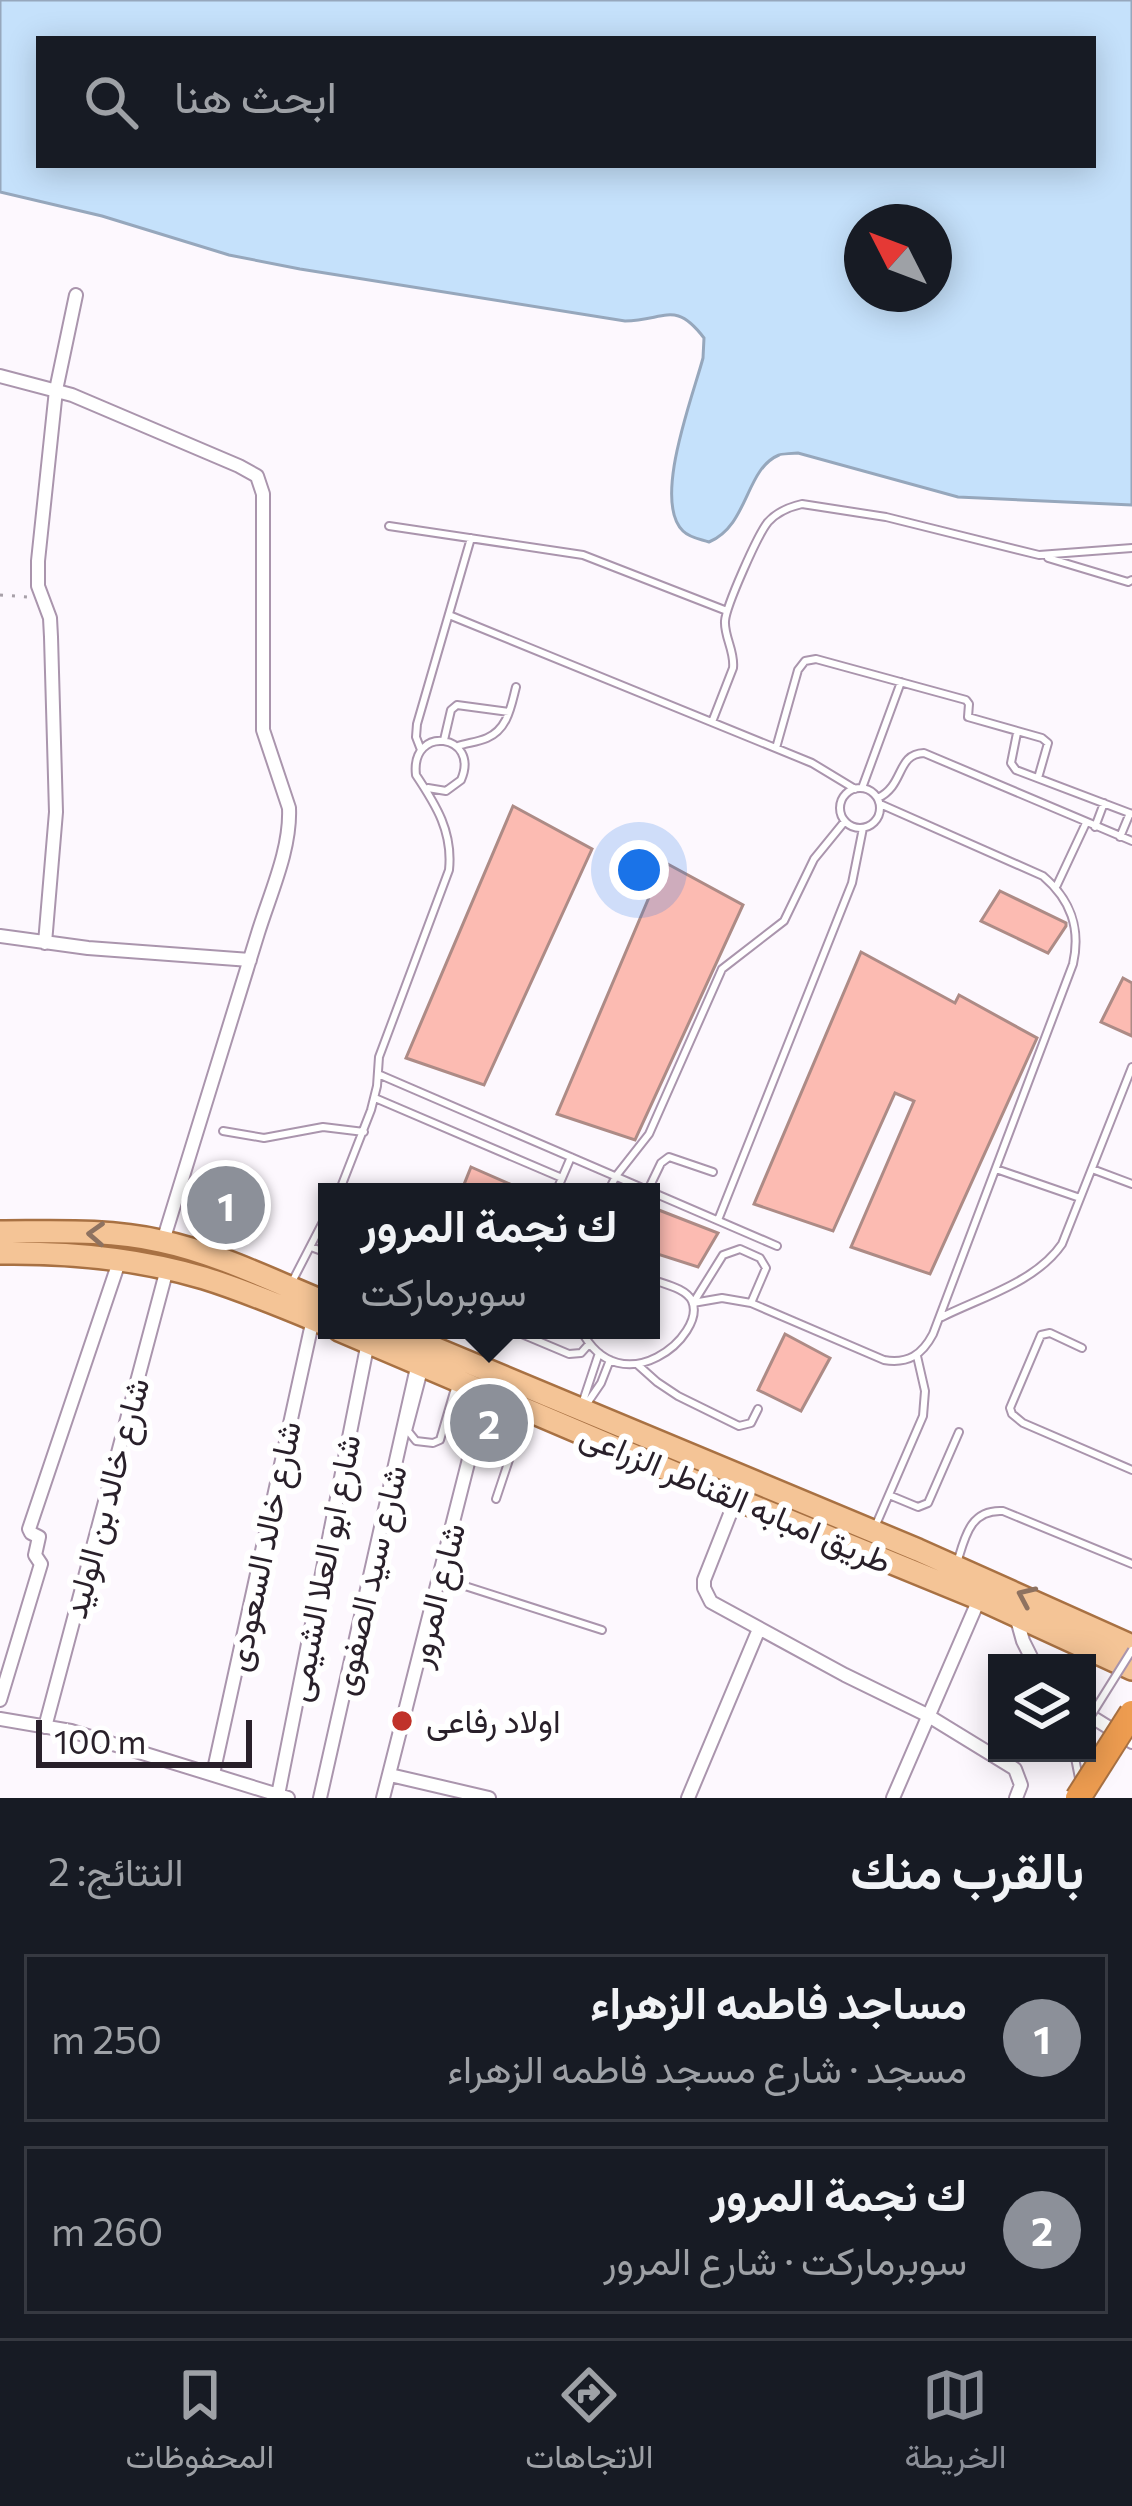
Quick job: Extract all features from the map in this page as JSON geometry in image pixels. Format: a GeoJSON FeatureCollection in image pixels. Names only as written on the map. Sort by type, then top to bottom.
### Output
{"type":"FeatureCollection","features":[{"type":"Feature","properties":{"kind":"highway"},"geometry":{"type":"LineString","coordinates":[[1082,1792],[1132,1713]]}},
{"type":"Feature","properties":{"kind":"main road"},"geometry":{"type":"LineString","coordinates":[[0,1232],[163,1241],[289,1288],[318,1313]]}},
{"type":"Feature","properties":{"kind":"main road"},"geometry":{"type":"LineString","coordinates":[[0,1253],[167,1269],[318,1315]]}},
{"type":"Feature","properties":{"kind":"main road","name":"طريق امبابه القناطر الزراعى"},"geometry":{"type":"LineString","coordinates":[[361,1339],[526,1409],[578,1420],[956,1566],[1016,1615],[1132,1669]]}},
{"type":"Feature","properties":{"kind":"main road","name":"طريق امبابه القناطر الزراعى"},"geometry":{"type":"LineString","coordinates":[[410,1339],[736,1499],[1132,1648]]}},
{"type":"Feature","properties":{"kind":"street"},"geometry":{"type":"LineString","coordinates":[[45,943],[56,812],[50,618],[38,586],[38,560],[56,390],[76,295]]}},
{"type":"Feature","properties":{"kind":"street"},"geometry":{"type":"LineString","coordinates":[[0,376],[128,416],[257,476],[261,483],[262,730],[290,819],[163,1241]]}},
{"type":"Feature","properties":{"kind":"street"},"geometry":{"type":"LineString","coordinates":[[0,936],[250,960]]}},
{"type":"Feature","properties":{"kind":"street"},"geometry":{"type":"LineString","coordinates":[[0,1700],[41,1564],[34,1555],[38,1536],[29,1529],[119,1262]]}},
{"type":"Feature","properties":{"kind":"street","name":"شارع خالد بن الوليد"},"geometry":{"type":"LineString","coordinates":[[45,1727],[167,1269]]}},
{"type":"Feature","properties":{"kind":"street","name":"شارع خالد السعودى"},"geometry":{"type":"LineString","coordinates":[[213,1774],[318,1333]]}},
{"type":"Feature","properties":{"kind":"street","name":"شارع ابو العلا الشيمى"},"geometry":{"type":"LineString","coordinates":[[283,1796],[368,1342]]}},
{"type":"Feature","properties":{"kind":"street","name":"شارع سيد الصفوى"},"geometry":{"type":"LineString","coordinates":[[320,1798],[422,1363]]}},
{"type":"Feature","properties":{"kind":"street","name":"شارع المرور"},"geometry":{"type":"LineString","coordinates":[[383,1798],[486,1392]]}},
{"type":"Feature","properties":{"kind":"street"},"geometry":{"type":"LineString","coordinates":[[736,1499],[704,1580],[711,1602],[927,1715],[1015,1768],[1021,1785],[1016,1798]]}},
{"type":"Feature","properties":{"kind":"street"},"geometry":{"type":"LineString","coordinates":[[893,1798],[984,1589]]}},
{"type":"Feature","properties":{"kind":"street"},"geometry":{"type":"LineString","coordinates":[[1016,1615],[1030,1654]]}},
{"type":"Feature","properties":{"kind":"street"},"geometry":{"type":"LineString","coordinates":[[688,1798],[759,1629]]}},
{"type":"Feature","properties":{"kind":"street"},"geometry":{"type":"LineString","coordinates":[[0,1719],[71,1731],[283,1796]]}},
{"type":"Feature","properties":{"kind":"street"},"geometry":{"type":"LineString","coordinates":[[1096,1723],[1132,1742]]}},
{"type":"Feature","properties":{"kind":"street"},"geometry":{"type":"LineString","coordinates":[[390,1775],[489,1798]]}},
{"type":"Feature","properties":{"kind":"lane"},"geometry":{"type":"LineString","coordinates":[[712,722],[734,668],[725,627],[727,611],[765,526],[781,511],[802,504],[896,520],[1132,580]]}},
{"type":"Feature","properties":{"kind":"lane"},"geometry":{"type":"LineString","coordinates":[[389,526],[583,555],[727,611]]}},
{"type":"Feature","properties":{"kind":"lane"},"geometry":{"type":"LineString","coordinates":[[343,1183],[375,1098],[379,1057],[449,870],[446,824],[416,775],[421,749],[416,724],[471,538]]}},
{"type":"Feature","properties":{"kind":"lane"},"geometry":{"type":"LineString","coordinates":[[1039,555],[1132,548]]}},
{"type":"Feature","properties":{"kind":"lane"},"geometry":{"type":"LineString","coordinates":[[449,614],[812,763],[874,793],[879,801],[1043,876],[1073,915],[1077,948],[1073,964],[927,1347],[906,1360],[884,1360],[751,1304],[722,1298],[693,1303]]}},
{"type":"Feature","properties":{"kind":"lane"},"geometry":{"type":"LineString","coordinates":[[776,748],[798,670],[816,659],[967,700],[968,717],[1042,738],[1048,743],[1038,778]]}},
{"type":"Feature","properties":{"kind":"lane"},"geometry":{"type":"LineString","coordinates":[[863,829],[844,821],[841,802],[858,788],[901,682]]}},
{"type":"Feature","properties":{"kind":"lane"},"geometry":{"type":"LineString","coordinates":[[457,746],[490,737],[506,722],[516,686]]}},
{"type":"Feature","properties":{"kind":"lane"},"geometry":{"type":"LineString","coordinates":[[444,740],[451,710],[457,705],[509,712]]}},
{"type":"Feature","properties":{"kind":"lane"},"geometry":{"type":"LineString","coordinates":[[1018,731],[1011,766],[1131,813],[1120,837]]}},
{"type":"Feature","properties":{"kind":"lane"},"geometry":{"type":"LineString","coordinates":[[421,749],[444,740],[457,746],[466,763],[461,781],[446,791],[428,788]]}},
{"type":"Feature","properties":{"kind":"lane"},"geometry":{"type":"LineString","coordinates":[[718,1220],[852,883],[863,829],[878,817],[879,801],[894,786],[908,758],[924,753],[1132,841]]}},
{"type":"Feature","properties":{"kind":"lane"},"geometry":{"type":"LineString","coordinates":[[1056,887],[1104,803]]}},
{"type":"Feature","properties":{"kind":"lane"},"geometry":{"type":"LineString","coordinates":[[612,1183],[650,1134],[722,969],[784,921],[814,859],[844,821]]}},
{"type":"Feature","properties":{"kind":"lane"},"geometry":{"type":"LineString","coordinates":[[939,1318],[1044,1265],[1062,1244],[1132,1067]]}},
{"type":"Feature","properties":{"kind":"lane"},"geometry":{"type":"LineString","coordinates":[[378,1074],[632,1183]]}},
{"type":"Feature","properties":{"kind":"lane"},"geometry":{"type":"LineString","coordinates":[[375,1098],[562,1178]]}},
{"type":"Feature","properties":{"kind":"lane"},"geometry":{"type":"LineString","coordinates":[[224,1131],[264,1138],[323,1127],[364,1132]]}},
{"type":"Feature","properties":{"kind":"lane"},"geometry":{"type":"LineString","coordinates":[[560,1183],[571,1157]]}},
{"type":"Feature","properties":{"kind":"lane"},"geometry":{"type":"LineString","coordinates":[[652,1183],[669,1157],[713,1172]]}},
{"type":"Feature","properties":{"kind":"lane"},"geometry":{"type":"LineString","coordinates":[[996,1169],[1080,1198]]}},
{"type":"Feature","properties":{"kind":"lane"},"geometry":{"type":"LineString","coordinates":[[1092,1169],[1132,1184]]}},
{"type":"Feature","properties":{"kind":"lane"},"geometry":{"type":"LineString","coordinates":[[660,1195],[777,1246]]}},
{"type":"Feature","properties":{"kind":"lane"},"geometry":{"type":"LineString","coordinates":[[289,1288],[318,1233]]}},
{"type":"Feature","properties":{"kind":"lane"},"geometry":{"type":"LineString","coordinates":[[311,1247],[318,1250]]}},
{"type":"Feature","properties":{"kind":"lane"},"geometry":{"type":"LineString","coordinates":[[586,1339],[610,1360],[638,1365],[662,1356],[691,1319],[693,1303],[728,1251],[740,1249],[760,1258],[766,1268],[751,1304]]}},
{"type":"Feature","properties":{"kind":"lane"},"geometry":{"type":"LineString","coordinates":[[660,1283],[683,1292],[693,1303]]}},
{"type":"Feature","properties":{"kind":"lane"},"geometry":{"type":"LineString","coordinates":[[1082,1348],[1050,1333],[1041,1335],[1010,1408],[1012,1414],[1132,1470]]}},
{"type":"Feature","properties":{"kind":"lane"},"geometry":{"type":"LineString","coordinates":[[535,1339],[575,1355],[589,1344]]}},
{"type":"Feature","properties":{"kind":"lane"},"geometry":{"type":"LineString","coordinates":[[578,1420],[598,1354]]}},
{"type":"Feature","properties":{"kind":"lane"},"geometry":{"type":"LineString","coordinates":[[874,1531],[923,1416],[926,1391],[917,1356]]}},
{"type":"Feature","properties":{"kind":"lane"},"geometry":{"type":"LineString","coordinates":[[578,1420],[610,1360]]}},
{"type":"Feature","properties":{"kind":"lane"},"geometry":{"type":"LineString","coordinates":[[422,1363],[409,1431],[416,1441],[433,1444],[442,1437],[457,1379]]}},
{"type":"Feature","properties":{"kind":"lane"},"geometry":{"type":"LineString","coordinates":[[638,1365],[678,1396],[739,1426],[752,1423],[758,1408]]}},
{"type":"Feature","properties":{"kind":"lane"},"geometry":{"type":"LineString","coordinates":[[496,1499],[526,1409]]}},
{"type":"Feature","properties":{"kind":"lane"},"geometry":{"type":"LineString","coordinates":[[889,1495],[919,1507],[928,1503],[959,1432]]}},
{"type":"Feature","properties":{"kind":"lane"},"geometry":{"type":"LineString","coordinates":[[956,1566],[974,1519],[993,1510],[1132,1564]]}},
{"type":"Feature","properties":{"kind":"lane"},"geometry":{"type":"LineString","coordinates":[[440,1578],[602,1630]]}},
{"type":"Feature","properties":{"kind":"lane"},"geometry":{"type":"LineString","coordinates":[[1096,1704],[1132,1648]]}},
{"type":"Feature","properties":{"kind":"lane"},"geometry":{"type":"LineString","coordinates":[[1075,1762],[1082,1792]]}},
{"type":"Feature","properties":{"kind":"path"},"geometry":{"type":"LineString","coordinates":[[0,595],[43,599]]}},
{"type":"Feature","properties":{"kind":"water"},"geometry":{"type":"Polygon","coordinates":[[[0,0],[1132,0],[1132,505],[958,497],[798,453],[768,462],[732,523],[709,542],[683,531],[672,497],[678,448],[703,358],[704,338],[685,319],[669,315],[625,321],[229,255],[102,216],[0,192],[0,0]]]}},
{"type":"Feature","properties":{"kind":"building"},"geometry":{"type":"Polygon","coordinates":[[[513,806],[592,849],[484,1085],[406,1058],[513,806]]]}},
{"type":"Feature","properties":{"kind":"building"},"geometry":{"type":"Polygon","coordinates":[[[664,862],[743,905],[635,1140],[557,1114],[664,862]]]}},
{"type":"Feature","properties":{"kind":"building"},"geometry":{"type":"Polygon","coordinates":[[[1000,891],[1066,923],[1048,953],[981,921],[1000,891]]]}},
{"type":"Feature","properties":{"kind":"building"},"geometry":{"type":"Polygon","coordinates":[[[861,952],[955,1003],[959,995],[1037,1038],[930,1274],[851,1247],[914,1101],[895,1093],[833,1231],[754,1204],[861,952]]]}},
{"type":"Feature","properties":{"kind":"building"},"geometry":{"type":"Polygon","coordinates":[[[1123,978],[1132,983],[1132,1036],[1101,1022],[1123,978]]]}},
{"type":"Feature","properties":{"kind":"building"},"geometry":{"type":"Polygon","coordinates":[[[471,1167],[507,1183],[465,1183],[471,1167]]]}},
{"type":"Feature","properties":{"kind":"building"},"geometry":{"type":"Polygon","coordinates":[[[240,1187],[246,1215],[212,1223],[206,1194],[240,1187]]]}},
{"type":"Feature","properties":{"kind":"building"},"geometry":{"type":"Polygon","coordinates":[[[660,1210],[718,1233],[698,1267],[660,1255],[660,1210]]]}},
{"type":"Feature","properties":{"kind":"building"},"geometry":{"type":"Polygon","coordinates":[[[785,1334],[830,1358],[801,1411],[758,1390],[785,1334]]]}},
{"type":"Feature","properties":{"kind":"place","name":"مساجد فاطمه الزهراء"},"geometry":{"type":"Point","coordinates":[226,1205]}},
{"type":"Feature","properties":{"kind":"place","name":"ك نجمة المرور"},"geometry":{"type":"Point","coordinates":[489,1423]}},
{"type":"Feature","properties":{"kind":"place","name":"اولاد رفاعى"},"geometry":{"type":"Point","coordinates":[402,1721]}}]}
